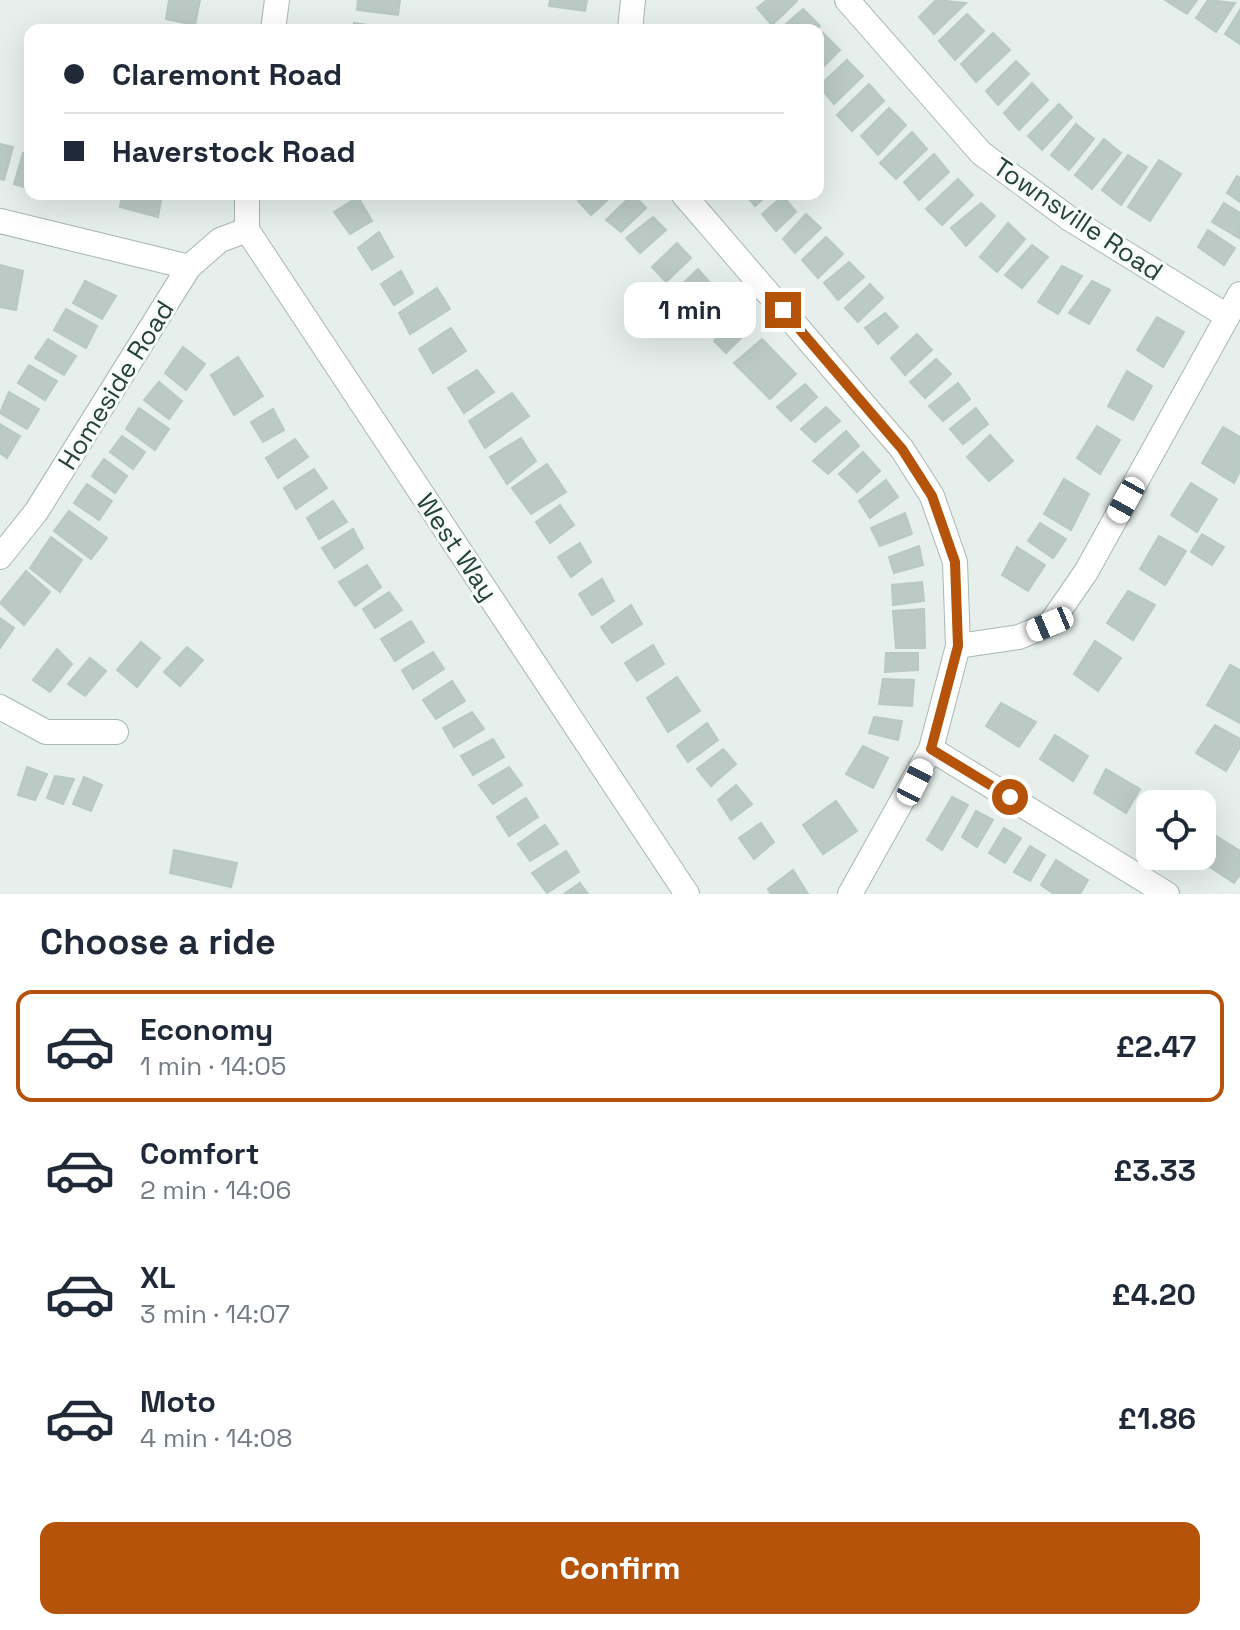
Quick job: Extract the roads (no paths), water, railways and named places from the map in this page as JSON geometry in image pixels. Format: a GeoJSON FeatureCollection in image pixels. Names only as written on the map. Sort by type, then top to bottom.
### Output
{"type":"FeatureCollection","features":[{"type":"Feature","properties":{"kind":"street"},"geometry":{"type":"LineString","coordinates":[[274,24],[277,0]]}},
{"type":"Feature","properties":{"kind":"street"},"geometry":{"type":"LineString","coordinates":[[631,24],[633,0]]}},
{"type":"Feature","properties":{"kind":"street","name":"Townsville Road"},"geometry":{"type":"LineString","coordinates":[[847,0],[981,153],[1070,219],[1227,316]]}},
{"type":"Feature","properties":{"kind":"street"},"geometry":{"type":"LineString","coordinates":[[247,200],[247,230]]}},
{"type":"Feature","properties":{"kind":"street"},"geometry":{"type":"LineString","coordinates":[[688,200],[902,449],[932,496],[955,562],[958,646],[931,749],[850,894]]}},
{"type":"Feature","properties":{"kind":"street"},"geometry":{"type":"LineString","coordinates":[[0,221],[189,267]]}},
{"type":"Feature","properties":{"kind":"street","name":"Homeside Road"},"geometry":{"type":"LineString","coordinates":[[0,557],[36,512],[189,267],[220,240],[247,230]]}},
{"type":"Feature","properties":{"kind":"street","name":"West Way"},"geometry":{"type":"LineString","coordinates":[[247,230],[687,894]]}},
{"type":"Feature","properties":{"kind":"street"},"geometry":{"type":"LineString","coordinates":[[958,646],[1019,637],[1050,624],[1086,572],[1240,294]]}},
{"type":"Feature","properties":{"kind":"street"},"geometry":{"type":"LineString","coordinates":[[0,707],[46,732],[116,732]]}},
{"type":"Feature","properties":{"kind":"street"},"geometry":{"type":"LineString","coordinates":[[931,749],[1167,894]]}}]}
